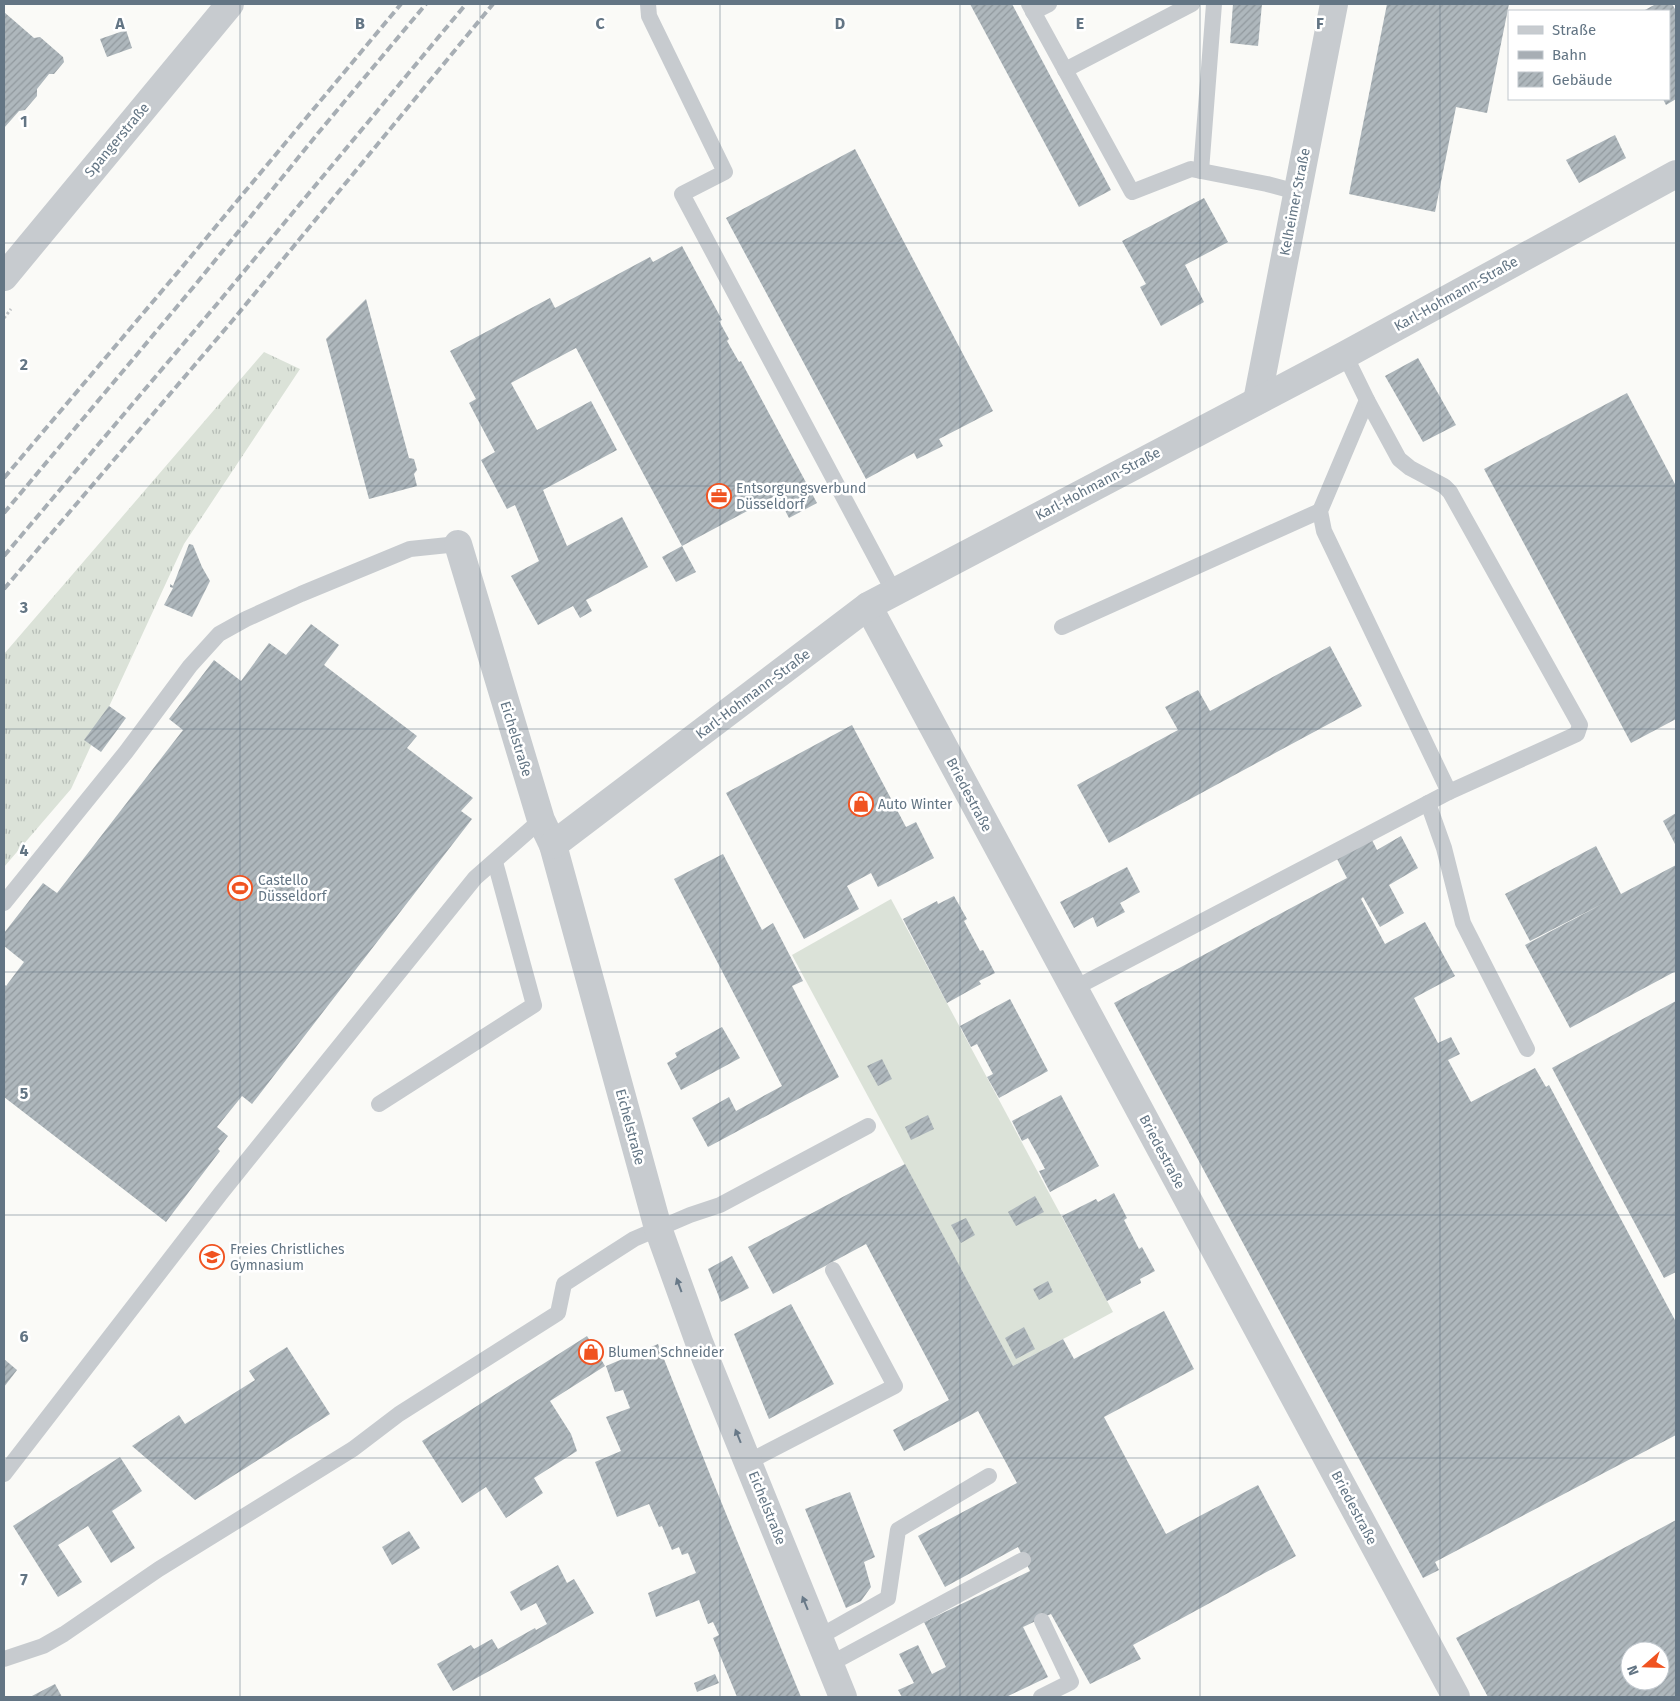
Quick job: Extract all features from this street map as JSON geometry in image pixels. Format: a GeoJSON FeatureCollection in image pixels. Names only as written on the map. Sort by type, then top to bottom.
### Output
{"type":"FeatureCollection","features":[{"type":"Feature","properties":{"kind":"street","name":"Spangerstraße"},"geometry":{"type":"LineString","coordinates":[[4,277],[230,4]]}},
{"type":"Feature","properties":{"kind":"street","name":"Kelheimer Straße"},"geometry":{"type":"LineString","coordinates":[[1257,401],[1334,4]]}},
{"type":"Feature","properties":{"kind":"street","name":"Karl-Hohmann-Straße"},"geometry":{"type":"LineString","coordinates":[[553,845],[868,606],[1345,355],[1676,174]]}},
{"type":"Feature","properties":{"kind":"street","name":"Eichelstraße"},"geometry":{"type":"LineString","coordinates":[[458,544],[541,820],[553,845],[658,1228],[699,1342],[842,1697]]}},
{"type":"Feature","properties":{"kind":"street","name":"Briedestraße"},"geometry":{"type":"LineString","coordinates":[[868,606],[1456,1697]]}},
{"type":"Feature","properties":{"kind":"lane"},"geometry":{"type":"LineString","coordinates":[[648,4],[649,16],[725,172],[682,194],[894,592]]}},
{"type":"Feature","properties":{"kind":"lane"},"geometry":{"type":"LineString","coordinates":[[1049,4],[1031,8],[1132,192],[1191,170],[1267,184],[1297,192]]}},
{"type":"Feature","properties":{"kind":"lane"},"geometry":{"type":"LineString","coordinates":[[1065,70],[1192,4]]}},
{"type":"Feature","properties":{"kind":"lane"},"geometry":{"type":"LineString","coordinates":[[1201,171],[1214,4]]}},
{"type":"Feature","properties":{"kind":"lane"},"geometry":{"type":"LineString","coordinates":[[1074,989],[1449,792],[1577,734],[1580,726],[1450,492],[1444,486],[1410,468],[1399,459],[1345,355]]}},
{"type":"Feature","properties":{"kind":"lane"},"geometry":{"type":"LineString","coordinates":[[1367,400],[1320,511],[1324,531],[1449,792]]}},
{"type":"Feature","properties":{"kind":"lane"},"geometry":{"type":"LineString","coordinates":[[1062,627],[1320,511]]}},
{"type":"Feature","properties":{"kind":"lane"},"geometry":{"type":"LineString","coordinates":[[4,903],[126,752],[190,666],[219,634],[246,619],[301,594],[410,549],[458,544]]}},
{"type":"Feature","properties":{"kind":"lane"},"geometry":{"type":"LineString","coordinates":[[1428,803],[1444,848],[1462,923],[1527,1049]]}},
{"type":"Feature","properties":{"kind":"lane"},"geometry":{"type":"LineString","coordinates":[[4,1474],[227,1186],[476,878],[541,820]]}},
{"type":"Feature","properties":{"kind":"lane"},"geometry":{"type":"LineString","coordinates":[[379,1104],[534,1005],[495,862]]}},
{"type":"Feature","properties":{"kind":"lane"},"geometry":{"type":"LineString","coordinates":[[4,1659],[43,1646],[64,1634],[159,1569],[353,1449],[399,1414],[558,1313],[564,1284],[634,1238],[720,1205],[868,1126]]}},
{"type":"Feature","properties":{"kind":"lane"},"geometry":{"type":"LineString","coordinates":[[748,1462],[894,1386],[833,1270]]}},
{"type":"Feature","properties":{"kind":"lane"},"geometry":{"type":"LineString","coordinates":[[819,1637],[888,1598],[898,1530],[989,1476]]}},
{"type":"Feature","properties":{"kind":"lane"},"geometry":{"type":"LineString","coordinates":[[830,1664],[1023,1560]]}},
{"type":"Feature","properties":{"kind":"lane"},"geometry":{"type":"LineString","coordinates":[[1040,1697],[1071,1682],[1042,1622]]}},
{"type":"Feature","properties":{"kind":"green space"},"geometry":{"type":"Polygon","coordinates":[[[264,352],[300,369],[184,544],[71,789],[4,867],[4,654],[264,352]]]}},
{"type":"Feature","properties":{"kind":"green space"},"geometry":{"type":"Polygon","coordinates":[[[891,899],[1113,1312],[1013,1366],[792,955],[891,899]]]}},
{"type":"Feature","properties":{"kind":"building"},"geometry":{"type":"Polygon","coordinates":[[[970,4],[1012,4],[1111,190],[1079,207],[970,4]]]}},
{"type":"Feature","properties":{"kind":"building"},"geometry":{"type":"Polygon","coordinates":[[[1233,4],[1262,4],[1258,46],[1230,43],[1233,4]]]}},
{"type":"Feature","properties":{"kind":"building"},"geometry":{"type":"Polygon","coordinates":[[[1387,4],[1509,4],[1487,113],[1456,107],[1435,212],[1349,194],[1387,4]]]}},
{"type":"Feature","properties":{"kind":"building"},"geometry":{"type":"Polygon","coordinates":[[[1656,4],[1672,4],[1676,8],[1676,99],[1666,105],[1664,100],[1670,100],[1670,10],[1645,10],[1656,4]]]}},
{"type":"Feature","properties":{"kind":"building"},"geometry":{"type":"Polygon","coordinates":[[[4,12],[34,38],[40,37],[63,57],[64,62],[54,74],[49,74],[37,89],[37,96],[25,110],[19,111],[4,128],[4,12]]]}},
{"type":"Feature","properties":{"kind":"building"},"geometry":{"type":"Polygon","coordinates":[[[126,30],[132,48],[107,57],[100,39],[126,30]]]}},
{"type":"Feature","properties":{"kind":"building"},"geometry":{"type":"Polygon","coordinates":[[[1615,135],[1626,158],[1579,183],[1566,160],[1615,135]]]}},
{"type":"Feature","properties":{"kind":"building"},"geometry":{"type":"Polygon","coordinates":[[[855,149],[993,411],[939,439],[943,446],[917,459],[914,453],[866,479],[726,218],[855,149]]]}},
{"type":"Feature","properties":{"kind":"building"},"geometry":{"type":"Polygon","coordinates":[[[1204,198],[1228,242],[1185,265],[1204,302],[1161,326],[1140,287],[1146,284],[1122,241],[1204,198]]]}},
{"type":"Feature","properties":{"kind":"building"},"geometry":{"type":"Polygon","coordinates":[[[682,246],[722,320],[719,321],[729,339],[727,341],[739,362],[741,361],[817,503],[789,518],[777,495],[682,546],[576,348],[511,383],[537,430],[591,401],[617,450],[543,490],[567,546],[622,517],[648,567],[586,600],[592,611],[580,618],[573,606],[538,625],[511,576],[539,561],[515,505],[507,509],[481,460],[495,452],[469,403],[476,399],[450,351],[550,298],[555,308],[650,257],[653,262],[682,246]]]}},
{"type":"Feature","properties":{"kind":"building"},"geometry":{"type":"Polygon","coordinates":[[[366,299],[409,458],[414,459],[417,470],[414,474],[417,486],[369,499],[326,339],[366,299]]]}},
{"type":"Feature","properties":{"kind":"building"},"geometry":{"type":"Polygon","coordinates":[[[1418,358],[1456,425],[1423,442],[1385,376],[1418,358]]]}},
{"type":"Feature","properties":{"kind":"building"},"geometry":{"type":"Polygon","coordinates":[[[1627,393],[1676,486],[1676,719],[1631,743],[1484,469],[1627,393]]]}},
{"type":"Feature","properties":{"kind":"building"},"geometry":{"type":"Polygon","coordinates":[[[189,544],[193,545],[210,581],[192,617],[164,605],[173,588],[170,587],[170,584],[173,586],[189,544]]]}},
{"type":"Feature","properties":{"kind":"building"},"geometry":{"type":"Polygon","coordinates":[[[682,546],[696,572],[676,582],[662,557],[682,546]]]}},
{"type":"Feature","properties":{"kind":"building","name":"Castello Düsseldorf"},"geometry":{"type":"Polygon","coordinates":[[[311,624],[339,645],[324,665],[417,736],[407,748],[473,798],[461,811],[472,819],[252,1104],[242,1096],[217,1127],[228,1136],[218,1149],[220,1151],[166,1222],[4,1097],[4,984],[6,986],[24,962],[4,946],[4,933],[43,883],[57,893],[183,730],[169,719],[214,660],[241,681],[269,643],[286,655],[311,624]]]}},
{"type":"Feature","properties":{"kind":"building"},"geometry":{"type":"Polygon","coordinates":[[[1330,646],[1362,706],[1109,843],[1077,785],[1178,730],[1165,707],[1198,690],[1210,711],[1330,646]]]}},
{"type":"Feature","properties":{"kind":"building"},"geometry":{"type":"Polygon","coordinates":[[[109,706],[126,718],[101,752],[84,740],[109,706]]]}},
{"type":"Feature","properties":{"kind":"building"},"geometry":{"type":"Polygon","coordinates":[[[852,725],[906,827],[916,822],[934,858],[878,887],[871,873],[847,886],[859,909],[804,939],[726,793],[852,725]]]}},
{"type":"Feature","properties":{"kind":"building"},"geometry":{"type":"Polygon","coordinates":[[[1676,813],[1676,846],[1663,821],[1676,813]]]}},
{"type":"Feature","properties":{"kind":"building"},"geometry":{"type":"Polygon","coordinates":[[[1401,836],[1418,868],[1389,885],[1404,913],[1380,927],[1363,897],[1361,899],[1385,944],[1425,922],[1455,976],[1414,998],[1438,1043],[1451,1037],[1460,1054],[1448,1060],[1471,1102],[1535,1068],[1546,1087],[1549,1085],[1676,1322],[1676,1435],[1435,1562],[1439,1570],[1423,1578],[1114,1003],[1347,878],[1336,857],[1371,838],[1377,850],[1401,836]]]}},
{"type":"Feature","properties":{"kind":"building"},"geometry":{"type":"Polygon","coordinates":[[[1596,846],[1621,894],[1676,865],[1676,971],[1570,1028],[1525,945],[1606,902],[1530,941],[1505,894],[1596,846]]]}},
{"type":"Feature","properties":{"kind":"building"},"geometry":{"type":"Polygon","coordinates":[[[723,854],[762,930],[773,923],[803,981],[792,986],[839,1077],[708,1147],[692,1118],[729,1097],[736,1111],[782,1086],[674,879],[723,854]]]}},
{"type":"Feature","properties":{"kind":"building"},"geometry":{"type":"Polygon","coordinates":[[[1127,867],[1140,892],[1120,903],[1125,912],[1097,927],[1093,917],[1074,928],[1060,902],[1127,867]]]}},
{"type":"Feature","properties":{"kind":"building"},"geometry":{"type":"Polygon","coordinates":[[[954,896],[967,919],[964,921],[980,951],[983,950],[995,973],[979,981],[981,984],[947,1003],[903,919],[937,901],[938,904],[954,896]]]}},
{"type":"Feature","properties":{"kind":"building"},"geometry":{"type":"Polygon","coordinates":[[[1010,999],[1048,1071],[999,1098],[987,1077],[993,1074],[977,1044],[971,1047],[960,1026],[1010,999]]]}},
{"type":"Feature","properties":{"kind":"building"},"geometry":{"type":"Polygon","coordinates":[[[1676,1001],[1676,1272],[1664,1278],[1552,1068],[1676,1001]]]}},
{"type":"Feature","properties":{"kind":"building"},"geometry":{"type":"Polygon","coordinates":[[[722,1027],[740,1058],[681,1090],[667,1063],[677,1057],[675,1053],[722,1027]]]}},
{"type":"Feature","properties":{"kind":"building"},"geometry":{"type":"Polygon","coordinates":[[[882,1059],[892,1079],[878,1086],[867,1066],[882,1059]]]}},
{"type":"Feature","properties":{"kind":"building"},"geometry":{"type":"Polygon","coordinates":[[[1061,1095],[1099,1166],[1050,1192],[1039,1171],[1045,1169],[1037,1154],[1028,1138],[1022,1141],[1012,1121],[1061,1095]]]}},
{"type":"Feature","properties":{"kind":"building"},"geometry":{"type":"Polygon","coordinates":[[[928,1115],[934,1129],[911,1140],[905,1127],[928,1115]]]}},
{"type":"Feature","properties":{"kind":"building"},"geometry":{"type":"Polygon","coordinates":[[[905,1164],[1013,1366],[1063,1339],[1074,1359],[1164,1311],[1194,1369],[1104,1417],[1166,1534],[1258,1485],[1296,1556],[1133,1645],[1141,1659],[1090,1684],[1051,1614],[1023,1627],[1048,1677],[1006,1697],[902,1697],[898,1690],[914,1683],[899,1654],[918,1645],[932,1674],[946,1667],[924,1622],[1030,1571],[1018,1547],[945,1587],[918,1536],[1017,1483],[978,1411],[904,1451],[893,1430],[949,1400],[866,1244],[773,1294],[748,1247],[905,1164]]]}},
{"type":"Feature","properties":{"kind":"building"},"geometry":{"type":"Polygon","coordinates":[[[1114,1193],[1127,1218],[1124,1220],[1139,1249],[1142,1247],[1155,1271],[1140,1279],[1141,1283],[1107,1301],[1062,1216],[1096,1199],[1098,1202],[1114,1193]]]}},
{"type":"Feature","properties":{"kind":"building"},"geometry":{"type":"Polygon","coordinates":[[[1035,1196],[1044,1212],[1016,1226],[1008,1212],[1035,1196]]]}},
{"type":"Feature","properties":{"kind":"building"},"geometry":{"type":"Polygon","coordinates":[[[966,1218],[975,1235],[961,1243],[951,1225],[966,1218]]]}},
{"type":"Feature","properties":{"kind":"building"},"geometry":{"type":"Polygon","coordinates":[[[732,1256],[749,1288],[721,1302],[708,1269],[732,1256]]]}},
{"type":"Feature","properties":{"kind":"building"},"geometry":{"type":"Polygon","coordinates":[[[1048,1281],[1053,1292],[1039,1300],[1033,1289],[1048,1281]]]}},
{"type":"Feature","properties":{"kind":"building"},"geometry":{"type":"Polygon","coordinates":[[[791,1304],[834,1384],[769,1419],[734,1334],[791,1304]]]}},
{"type":"Feature","properties":{"kind":"building"},"geometry":{"type":"Polygon","coordinates":[[[1024,1327],[1035,1349],[1016,1359],[1005,1338],[1024,1327]]]}},
{"type":"Feature","properties":{"kind":"building"},"geometry":{"type":"Polygon","coordinates":[[[587,1336],[605,1366],[550,1401],[571,1434],[577,1451],[534,1478],[543,1493],[506,1518],[486,1487],[462,1503],[422,1441],[587,1336]]]}},
{"type":"Feature","properties":{"kind":"building"},"geometry":{"type":"Polygon","coordinates":[[[658,1344],[801,1697],[737,1697],[713,1638],[719,1635],[713,1622],[708,1624],[699,1600],[656,1617],[648,1593],[696,1573],[688,1553],[682,1555],[679,1547],[672,1550],[662,1526],[659,1527],[649,1504],[617,1517],[595,1462],[621,1451],[606,1417],[630,1408],[623,1390],[615,1392],[606,1366],[658,1344]]]}},
{"type":"Feature","properties":{"kind":"building"},"geometry":{"type":"Polygon","coordinates":[[[287,1347],[330,1414],[195,1500],[132,1446],[179,1415],[185,1424],[255,1380],[249,1371],[287,1347]]]}},
{"type":"Feature","properties":{"kind":"building"},"geometry":{"type":"Polygon","coordinates":[[[4,1359],[17,1370],[4,1387],[4,1359]]]}},
{"type":"Feature","properties":{"kind":"building"},"geometry":{"type":"Polygon","coordinates":[[[120,1457],[142,1491],[112,1511],[135,1548],[111,1563],[88,1526],[58,1545],[82,1582],[58,1597],[13,1526],[120,1457]]]}},
{"type":"Feature","properties":{"kind":"building"},"geometry":{"type":"Polygon","coordinates":[[[850,1492],[875,1557],[864,1562],[871,1587],[861,1601],[846,1608],[805,1509],[850,1492]]]}},
{"type":"Feature","properties":{"kind":"building"},"geometry":{"type":"Polygon","coordinates":[[[1676,1520],[1676,1697],[1488,1697],[1456,1638],[1676,1520]]]}},
{"type":"Feature","properties":{"kind":"building"},"geometry":{"type":"Polygon","coordinates":[[[409,1531],[420,1548],[392,1565],[382,1547],[409,1531]]]}},
{"type":"Feature","properties":{"kind":"building"},"geometry":{"type":"Polygon","coordinates":[[[558,1565],[567,1583],[574,1579],[594,1613],[453,1691],[437,1664],[471,1645],[474,1649],[492,1639],[498,1649],[535,1628],[536,1630],[547,1624],[536,1603],[521,1611],[510,1592],[558,1565]]]}},
{"type":"Feature","properties":{"kind":"building"},"geometry":{"type":"Polygon","coordinates":[[[715,1674],[719,1683],[697,1692],[694,1683],[715,1674]]]}},
{"type":"Feature","properties":{"kind":"building"},"geometry":{"type":"Polygon","coordinates":[[[55,1684],[62,1697],[30,1697],[55,1684]]]}},
{"type":"Feature","properties":{"kind":"railway"},"geometry":{"type":"LineString","coordinates":[[4,478],[401,4]]}},
{"type":"Feature","properties":{"kind":"railway"},"geometry":{"type":"LineString","coordinates":[[4,513],[196,284],[426,4]]}},
{"type":"Feature","properties":{"kind":"railway"},"geometry":{"type":"LineString","coordinates":[[4,556],[217,304],[466,4]]}},
{"type":"Feature","properties":{"kind":"railway"},"geometry":{"type":"LineString","coordinates":[[4,589],[233,320],[493,4]]}},
{"type":"Feature","properties":{"kind":"place","name":"Entsorgungsverbund Düsseldorf"},"geometry":{"type":"Point","coordinates":[719,496]}},
{"type":"Feature","properties":{"kind":"place","name":"Auto Winter"},"geometry":{"type":"Point","coordinates":[861,804]}},
{"type":"Feature","properties":{"kind":"place","name":"Castello Düsseldorf"},"geometry":{"type":"Point","coordinates":[240,888]}},
{"type":"Feature","properties":{"kind":"place","name":"Freies Christliches Gymnasium"},"geometry":{"type":"Point","coordinates":[212,1257]}},
{"type":"Feature","properties":{"kind":"place","name":"Blumen Schneider"},"geometry":{"type":"Point","coordinates":[591,1352]}}]}
